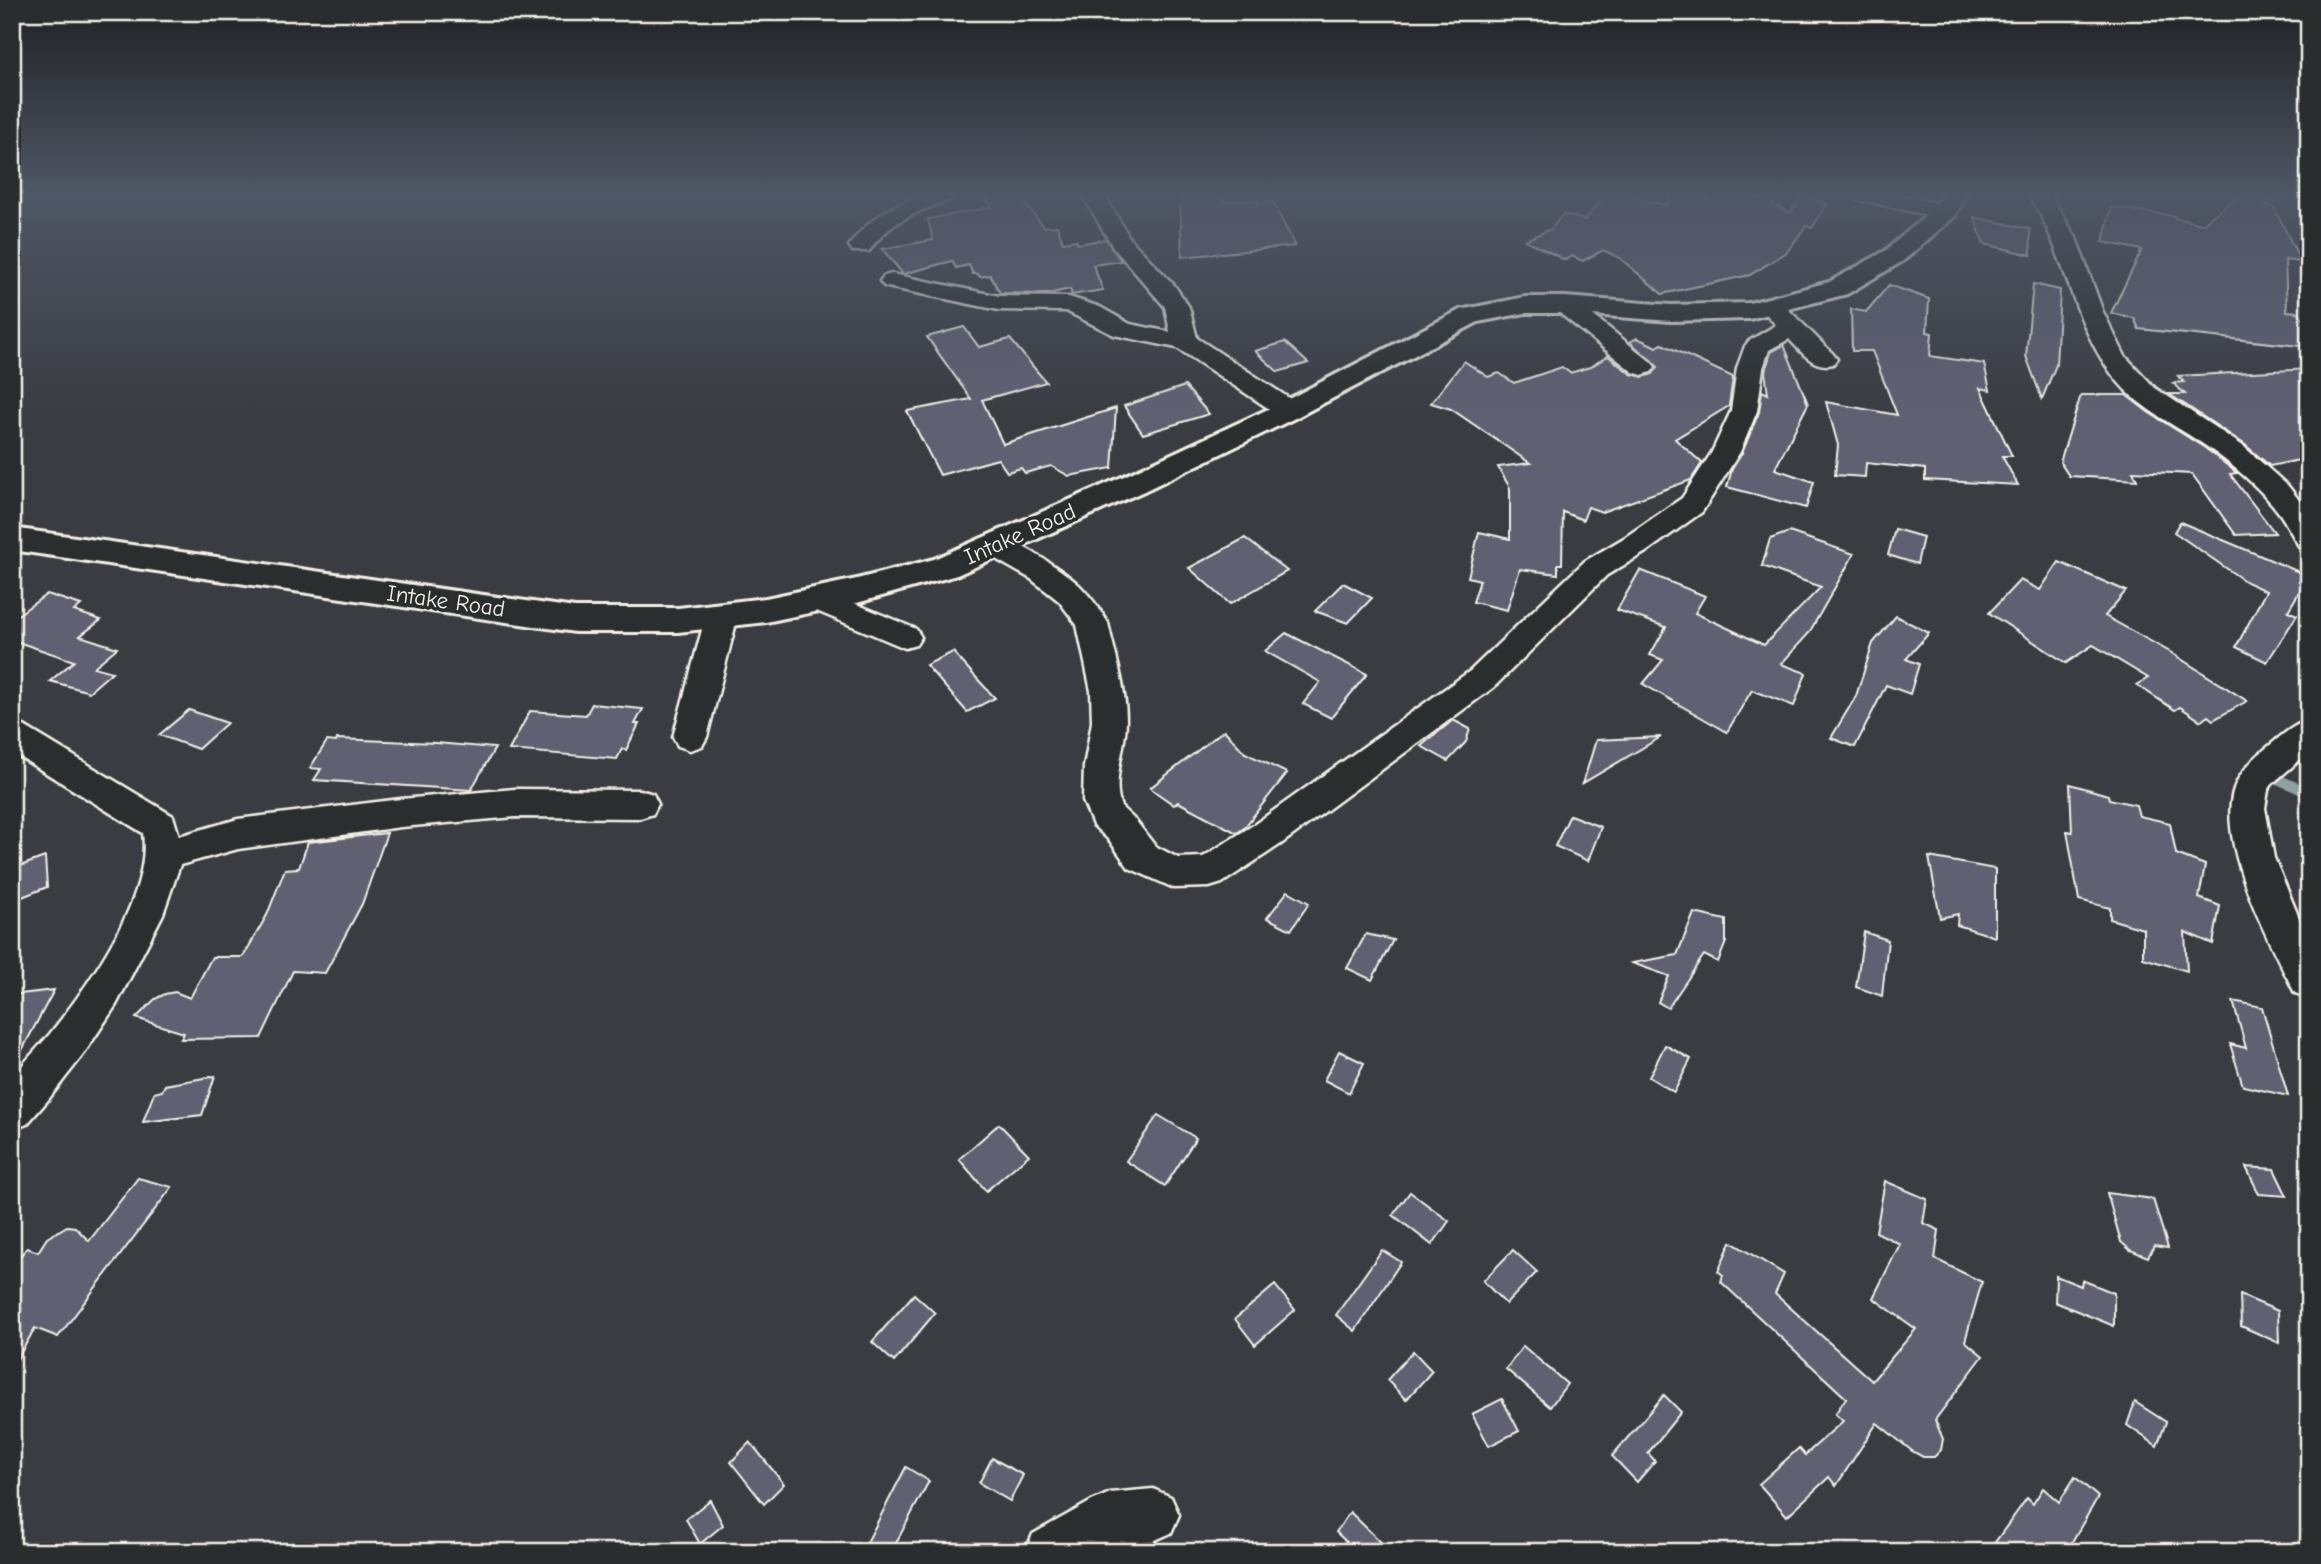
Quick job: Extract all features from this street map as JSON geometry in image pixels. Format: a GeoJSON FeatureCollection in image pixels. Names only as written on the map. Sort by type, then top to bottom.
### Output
{"type":"FeatureCollection","features":[{"type":"Feature","properties":{"kind":"street"},"geometry":{"type":"LineString","coordinates":[[1144,267],[1166,290],[1177,307],[1185,342]]}},
{"type":"Feature","properties":{"kind":"street","name":"Intake Road"},"geometry":{"type":"LineString","coordinates":[[12,540],[575,620],[678,620],[766,610],[945,567],[996,546],[1289,410],[1470,316],[1525,305],[1565,305],[1671,313],[1738,312],[1782,317],[1878,267]]}},
{"type":"Feature","properties":{"kind":"street"},"geometry":{"type":"LineString","coordinates":[[2074,267],[2092,316],[2113,358],[2122,369],[2153,398],[2248,463],[2300,510],[2309,539]]}},
{"type":"Feature","properties":{"kind":"street"},"geometry":{"type":"LineString","coordinates":[[892,281],[999,303],[1069,304],[1091,312],[1123,330],[1185,342],[1289,410]]}},
{"type":"Feature","properties":{"kind":"street"},"geometry":{"type":"LineString","coordinates":[[1565,305],[1642,367]]}},
{"type":"Feature","properties":{"kind":"street"},"geometry":{"type":"LineString","coordinates":[[996,546],[1042,572],[1061,587],[1083,609],[1092,623],[1107,691],[1109,722],[1101,779],[1101,802],[1106,815],[1123,831],[1142,857],[1174,873],[1209,872],[1268,834],[1482,679],[1596,568],[1635,545],[1692,505],[1726,452],[1744,411],[1750,368],[1758,346],[1782,317],[1824,359]]}},
{"type":"Feature","properties":{"kind":"street"},"geometry":{"type":"LineString","coordinates":[[818,599],[905,637]]}},
{"type":"Feature","properties":{"kind":"street"},"geometry":{"type":"LineString","coordinates":[[690,737],[722,615]]}},
{"type":"Feature","properties":{"kind":"street"},"geometry":{"type":"LineString","coordinates":[[2309,733],[2273,763],[2252,786],[2246,805],[2268,896],[2309,981]]}},
{"type":"Feature","properties":{"kind":"street"},"geometry":{"type":"LineString","coordinates":[[12,735],[160,826],[163,855],[154,893],[134,937],[93,1010],[47,1072],[12,1110]]}},
{"type":"Feature","properties":{"kind":"street"},"geometry":{"type":"LineString","coordinates":[[163,855],[238,834],[401,813],[515,803],[640,804]]}},
{"type":"Feature","properties":{"kind":"street"},"geometry":{"type":"LineString","coordinates":[[1051,1552],[1110,1519],[1153,1515]]}},
{"type":"Feature","properties":{"kind":"building"},"geometry":{"type":"Polygon","coordinates":[[[897,267],[929,267],[903,274],[897,267]]]}},
{"type":"Feature","properties":{"kind":"building"},"geometry":{"type":"Polygon","coordinates":[[[970,267],[1094,267],[1103,290],[1072,295],[1070,289],[1048,294],[1000,293],[990,275],[980,277],[973,274],[970,267]]]}},
{"type":"Feature","properties":{"kind":"building"},"geometry":{"type":"Polygon","coordinates":[[[1630,267],[1763,267],[1750,275],[1662,294],[1630,267]]]}},
{"type":"Feature","properties":{"kind":"building"},"geometry":{"type":"Polygon","coordinates":[[[2134,267],[2285,267],[2287,311],[2298,312],[2309,327],[2309,347],[2139,329],[2134,318],[2111,313],[2134,267]]]}},
{"type":"Feature","properties":{"kind":"building"},"geometry":{"type":"Polygon","coordinates":[[[2033,284],[2060,290],[2056,365],[2042,399],[2026,356],[2033,284]]]}},
{"type":"Feature","properties":{"kind":"building"},"geometry":{"type":"Polygon","coordinates":[[[1889,285],[1929,299],[1927,332],[1932,333],[1930,356],[1984,364],[1990,390],[1980,388],[2012,456],[2002,456],[2018,485],[1925,480],[1925,469],[1866,463],[1865,477],[1835,475],[1838,445],[1826,402],[1897,415],[1872,351],[1852,351],[1851,309],[1866,312],[1889,285]]]}},
{"type":"Feature","properties":{"kind":"building"},"geometry":{"type":"Polygon","coordinates":[[[964,327],[979,347],[1010,339],[1046,382],[982,400],[1003,444],[1116,408],[1112,468],[1069,476],[1051,466],[1025,473],[1021,468],[1007,472],[998,459],[940,475],[907,411],[971,399],[927,337],[964,327]]]}},
{"type":"Feature","properties":{"kind":"building"},"geometry":{"type":"Polygon","coordinates":[[[1637,338],[1657,347],[1662,344],[1733,377],[1729,406],[1675,439],[1702,463],[1691,480],[1602,512],[1588,507],[1583,520],[1563,512],[1562,564],[1558,564],[1558,574],[1520,569],[1507,610],[1473,602],[1480,580],[1468,577],[1479,532],[1510,539],[1510,488],[1498,467],[1530,463],[1451,409],[1431,403],[1464,361],[1488,377],[1499,373],[1514,383],[1562,367],[1570,373],[1590,367],[1608,356],[1631,374],[1643,377],[1653,374],[1658,367],[1630,342],[1637,338]]]}},
{"type":"Feature","properties":{"kind":"building"},"geometry":{"type":"Polygon","coordinates":[[[1285,342],[1308,363],[1278,372],[1255,351],[1285,342]]]}},
{"type":"Feature","properties":{"kind":"building"},"geometry":{"type":"Polygon","coordinates":[[[1784,345],[1808,404],[1775,469],[1814,482],[1806,508],[1727,487],[1732,469],[1742,453],[1759,412],[1762,391],[1768,394],[1765,372],[1771,352],[1784,345]]]}},
{"type":"Feature","properties":{"kind":"building"},"geometry":{"type":"Polygon","coordinates":[[[2309,369],[2309,458],[2270,466],[2244,444],[2169,394],[2185,394],[2173,383],[2184,382],[2178,376],[2309,369]]]}},
{"type":"Feature","properties":{"kind":"building"},"geometry":{"type":"Polygon","coordinates":[[[1185,386],[1209,414],[1143,434],[1124,406],[1185,386]]]}},
{"type":"Feature","properties":{"kind":"building"},"geometry":{"type":"Polygon","coordinates":[[[2081,395],[2126,395],[2205,448],[2237,473],[2230,474],[2275,533],[2236,535],[2192,474],[2133,471],[2137,480],[2069,476],[2060,462],[2081,395]]]}},
{"type":"Feature","properties":{"kind":"building"},"geometry":{"type":"Polygon","coordinates":[[[2180,522],[2304,574],[2299,582],[2304,584],[2288,611],[2297,615],[2267,662],[2236,647],[2266,591],[2246,582],[2174,532],[2180,522]]]}},
{"type":"Feature","properties":{"kind":"building"},"geometry":{"type":"Polygon","coordinates":[[[1895,529],[1923,537],[1917,564],[1888,555],[1895,529]]]}},
{"type":"Feature","properties":{"kind":"building"},"geometry":{"type":"Polygon","coordinates":[[[1789,532],[1854,554],[1809,633],[1781,664],[1806,673],[1794,706],[1752,690],[1727,732],[1643,684],[1663,660],[1650,655],[1666,627],[1617,610],[1640,570],[1705,596],[1695,613],[1764,645],[1821,587],[1762,566],[1770,539],[1789,532]]]}},
{"type":"Feature","properties":{"kind":"building"},"geometry":{"type":"Polygon","coordinates":[[[1245,538],[1287,571],[1230,604],[1189,568],[1245,538]]]}},
{"type":"Feature","properties":{"kind":"building"},"geometry":{"type":"Polygon","coordinates":[[[2059,562],[2126,591],[2105,616],[2170,652],[2247,701],[2213,720],[2208,716],[2201,721],[2180,707],[2175,710],[2137,685],[2148,678],[2093,645],[2066,663],[1989,613],[2020,580],[2040,590],[2059,562]]]}},
{"type":"Feature","properties":{"kind":"building"},"geometry":{"type":"Polygon","coordinates":[[[1343,583],[1372,598],[1348,623],[1315,611],[1343,583]]]}},
{"type":"Feature","properties":{"kind":"building"},"geometry":{"type":"Polygon","coordinates":[[[47,594],[81,605],[74,611],[101,620],[80,636],[117,648],[94,667],[112,672],[89,692],[50,681],[74,661],[12,640],[12,619],[47,594]]]}},
{"type":"Feature","properties":{"kind":"building"},"geometry":{"type":"Polygon","coordinates":[[[1896,616],[1929,633],[1906,659],[1919,664],[1910,694],[1886,685],[1855,747],[1831,738],[1856,696],[1873,643],[1896,616]]]}},
{"type":"Feature","properties":{"kind":"building"},"geometry":{"type":"Polygon","coordinates":[[[1286,633],[1367,674],[1331,718],[1303,704],[1320,682],[1265,651],[1286,633]]]}},
{"type":"Feature","properties":{"kind":"building"},"geometry":{"type":"Polygon","coordinates":[[[953,652],[995,698],[967,712],[926,665],[953,652]]]}},
{"type":"Feature","properties":{"kind":"building"},"geometry":{"type":"Polygon","coordinates":[[[592,704],[643,709],[626,750],[622,749],[617,759],[509,750],[530,711],[586,715],[592,704]]]}},
{"type":"Feature","properties":{"kind":"building"},"geometry":{"type":"Polygon","coordinates":[[[189,710],[227,723],[198,749],[159,735],[189,710]]]}},
{"type":"Feature","properties":{"kind":"building"},"geometry":{"type":"Polygon","coordinates":[[[1453,720],[1470,729],[1466,742],[1448,761],[1421,746],[1453,720]]]}},
{"type":"Feature","properties":{"kind":"building"},"geometry":{"type":"Polygon","coordinates":[[[1224,730],[1245,753],[1287,773],[1244,828],[1237,833],[1178,802],[1174,805],[1150,788],[1224,730]]]}},
{"type":"Feature","properties":{"kind":"building"},"geometry":{"type":"Polygon","coordinates":[[[1661,737],[1583,783],[1596,740],[1661,737]]]}},
{"type":"Feature","properties":{"kind":"building"},"geometry":{"type":"Polygon","coordinates":[[[337,739],[495,748],[471,790],[314,780],[321,769],[310,768],[327,741],[336,742],[337,739]]]}},
{"type":"Feature","properties":{"kind":"building"},"geometry":{"type":"Polygon","coordinates":[[[2070,784],[2108,795],[2109,799],[2136,805],[2139,816],[2170,823],[2176,854],[2205,865],[2199,898],[2220,906],[2213,944],[2185,932],[2187,971],[2143,958],[2143,929],[2110,919],[2110,908],[2079,900],[2067,831],[2072,832],[2070,784]]]}},
{"type":"Feature","properties":{"kind":"building"},"geometry":{"type":"Polygon","coordinates":[[[1570,815],[1601,827],[1588,861],[1555,846],[1570,815]]]}},
{"type":"Feature","properties":{"kind":"building"},"geometry":{"type":"Polygon","coordinates":[[[387,833],[362,904],[325,973],[293,971],[261,1038],[181,1039],[184,1033],[136,1018],[155,999],[165,994],[175,992],[190,998],[212,957],[243,957],[267,915],[285,869],[299,868],[308,842],[387,833]]]}},
{"type":"Feature","properties":{"kind":"building"},"geometry":{"type":"Polygon","coordinates":[[[45,857],[47,887],[12,901],[12,869],[45,857]]]}},
{"type":"Feature","properties":{"kind":"building"},"geometry":{"type":"Polygon","coordinates":[[[1929,857],[1995,869],[1995,937],[1957,925],[1958,914],[1940,918],[1929,857]]]}},
{"type":"Feature","properties":{"kind":"building"},"geometry":{"type":"Polygon","coordinates":[[[1288,891],[1309,903],[1291,930],[1267,918],[1288,891]]]}},
{"type":"Feature","properties":{"kind":"building"},"geometry":{"type":"Polygon","coordinates":[[[1694,913],[1726,920],[1726,942],[1718,962],[1704,955],[1668,1008],[1658,1002],[1669,976],[1632,963],[1677,955],[1694,913]]]}},
{"type":"Feature","properties":{"kind":"building"},"geometry":{"type":"Polygon","coordinates":[[[1864,932],[1888,940],[1882,996],[1856,987],[1864,932]]]}},
{"type":"Feature","properties":{"kind":"building"},"geometry":{"type":"Polygon","coordinates":[[[1366,934],[1393,940],[1372,980],[1347,968],[1366,934]]]}},
{"type":"Feature","properties":{"kind":"building"},"geometry":{"type":"Polygon","coordinates":[[[54,990],[12,1069],[12,995],[54,990]]]}},
{"type":"Feature","properties":{"kind":"building"},"geometry":{"type":"Polygon","coordinates":[[[2233,1001],[2262,1007],[2288,1096],[2243,1086],[2230,1044],[2246,1048],[2233,1001]]]}},
{"type":"Feature","properties":{"kind":"building"},"geometry":{"type":"Polygon","coordinates":[[[1665,1045],[1691,1059],[1674,1092],[1649,1077],[1665,1045]]]}},
{"type":"Feature","properties":{"kind":"building"},"geometry":{"type":"Polygon","coordinates":[[[1339,1051],[1364,1063],[1349,1093],[1324,1080],[1339,1051]]]}},
{"type":"Feature","properties":{"kind":"building"},"geometry":{"type":"Polygon","coordinates":[[[215,1076],[202,1115],[143,1122],[154,1093],[162,1091],[165,1085],[215,1076]]]}},
{"type":"Feature","properties":{"kind":"building"},"geometry":{"type":"Polygon","coordinates":[[[1158,1115],[1196,1138],[1165,1186],[1126,1161],[1158,1115]]]}},
{"type":"Feature","properties":{"kind":"building"},"geometry":{"type":"Polygon","coordinates":[[[999,1124],[1029,1155],[986,1191],[959,1159],[999,1124]]]}},
{"type":"Feature","properties":{"kind":"building"},"geometry":{"type":"Polygon","coordinates":[[[2246,1167],[2274,1169],[2287,1196],[2259,1194],[2246,1167]]]}},
{"type":"Feature","properties":{"kind":"building"},"geometry":{"type":"Polygon","coordinates":[[[138,1178],[172,1187],[58,1337],[35,1328],[12,1368],[12,1265],[27,1248],[38,1252],[47,1238],[67,1226],[75,1227],[89,1241],[138,1178]]]}},
{"type":"Feature","properties":{"kind":"building"},"geometry":{"type":"Polygon","coordinates":[[[1885,1181],[1927,1199],[1923,1223],[1939,1230],[1935,1259],[1982,1282],[1965,1341],[1983,1356],[1935,1420],[1943,1439],[1941,1450],[1934,1457],[1923,1457],[1912,1451],[1877,1423],[1836,1486],[1829,1477],[1787,1516],[1759,1484],[1799,1448],[1805,1455],[1843,1421],[1835,1414],[1846,1398],[1721,1282],[1723,1275],[1718,1271],[1731,1242],[1784,1274],[1775,1294],[1872,1381],[1916,1329],[1873,1298],[1900,1244],[1876,1232],[1885,1181]]]}},
{"type":"Feature","properties":{"kind":"building"},"geometry":{"type":"Polygon","coordinates":[[[1410,1192],[1449,1221],[1432,1245],[1393,1215],[1410,1192]]]}},
{"type":"Feature","properties":{"kind":"building"},"geometry":{"type":"Polygon","coordinates":[[[2107,1193],[2153,1199],[2168,1248],[2154,1246],[2148,1257],[2130,1250],[2121,1242],[2107,1193]]]}},
{"type":"Feature","properties":{"kind":"building"},"geometry":{"type":"Polygon","coordinates":[[[1382,1250],[1401,1262],[1355,1331],[1336,1315],[1382,1250]]]}},
{"type":"Feature","properties":{"kind":"building"},"geometry":{"type":"Polygon","coordinates":[[[1513,1250],[1537,1272],[1506,1304],[1483,1281],[1513,1250]]]}},
{"type":"Feature","properties":{"kind":"building"},"geometry":{"type":"Polygon","coordinates":[[[2056,1276],[2081,1286],[2082,1280],[2114,1293],[2114,1326],[2055,1302],[2056,1276]]]}},
{"type":"Feature","properties":{"kind":"building"},"geometry":{"type":"Polygon","coordinates":[[[1275,1285],[1295,1310],[1255,1345],[1235,1319],[1275,1285]]]}},
{"type":"Feature","properties":{"kind":"building"},"geometry":{"type":"Polygon","coordinates":[[[914,1294],[935,1313],[894,1362],[872,1342],[914,1294]]]}},
{"type":"Feature","properties":{"kind":"building"},"geometry":{"type":"Polygon","coordinates":[[[2240,1295],[2278,1311],[2279,1343],[2241,1326],[2240,1295]]]}},
{"type":"Feature","properties":{"kind":"building"},"geometry":{"type":"Polygon","coordinates":[[[1523,1346],[1567,1384],[1550,1407],[1506,1369],[1523,1346]]]}},
{"type":"Feature","properties":{"kind":"building"},"geometry":{"type":"Polygon","coordinates":[[[1413,1351],[1432,1371],[1406,1400],[1387,1380],[1413,1351]]]}},
{"type":"Feature","properties":{"kind":"building"},"geometry":{"type":"Polygon","coordinates":[[[1664,1395],[1681,1412],[1648,1453],[1655,1461],[1637,1482],[1612,1456],[1664,1395]]]}},
{"type":"Feature","properties":{"kind":"building"},"geometry":{"type":"Polygon","coordinates":[[[1502,1399],[1519,1431],[1489,1446],[1472,1414],[1502,1399]]]}},
{"type":"Feature","properties":{"kind":"building"},"geometry":{"type":"Polygon","coordinates":[[[2135,1402],[2166,1422],[2157,1446],[2127,1425],[2135,1402]]]}},
{"type":"Feature","properties":{"kind":"building"},"geometry":{"type":"Polygon","coordinates":[[[750,1442],[784,1484],[764,1504],[731,1462],[750,1442]]]}},
{"type":"Feature","properties":{"kind":"building"},"geometry":{"type":"Polygon","coordinates":[[[992,1458],[1023,1475],[1010,1501],[979,1483],[992,1458]]]}},
{"type":"Feature","properties":{"kind":"building"},"geometry":{"type":"Polygon","coordinates":[[[906,1467],[929,1481],[891,1552],[862,1552],[906,1467]]]}},
{"type":"Feature","properties":{"kind":"building"},"geometry":{"type":"Polygon","coordinates":[[[2075,1477],[2098,1497],[2066,1552],[1988,1552],[2027,1498],[2033,1504],[2043,1488],[2059,1502],[2075,1477]]]}},
{"type":"Feature","properties":{"kind":"building"},"geometry":{"type":"Polygon","coordinates":[[[710,1500],[723,1525],[700,1544],[686,1519],[710,1500]]]}},
{"type":"Feature","properties":{"kind":"building"},"geometry":{"type":"Polygon","coordinates":[[[1350,1512],[1391,1552],[1357,1552],[1336,1532],[1350,1512]]]}},
{"type":"Feature","properties":{"kind":"waterway"},"geometry":{"type":"LineString","coordinates":[[2273,777],[2309,793]]}}]}
